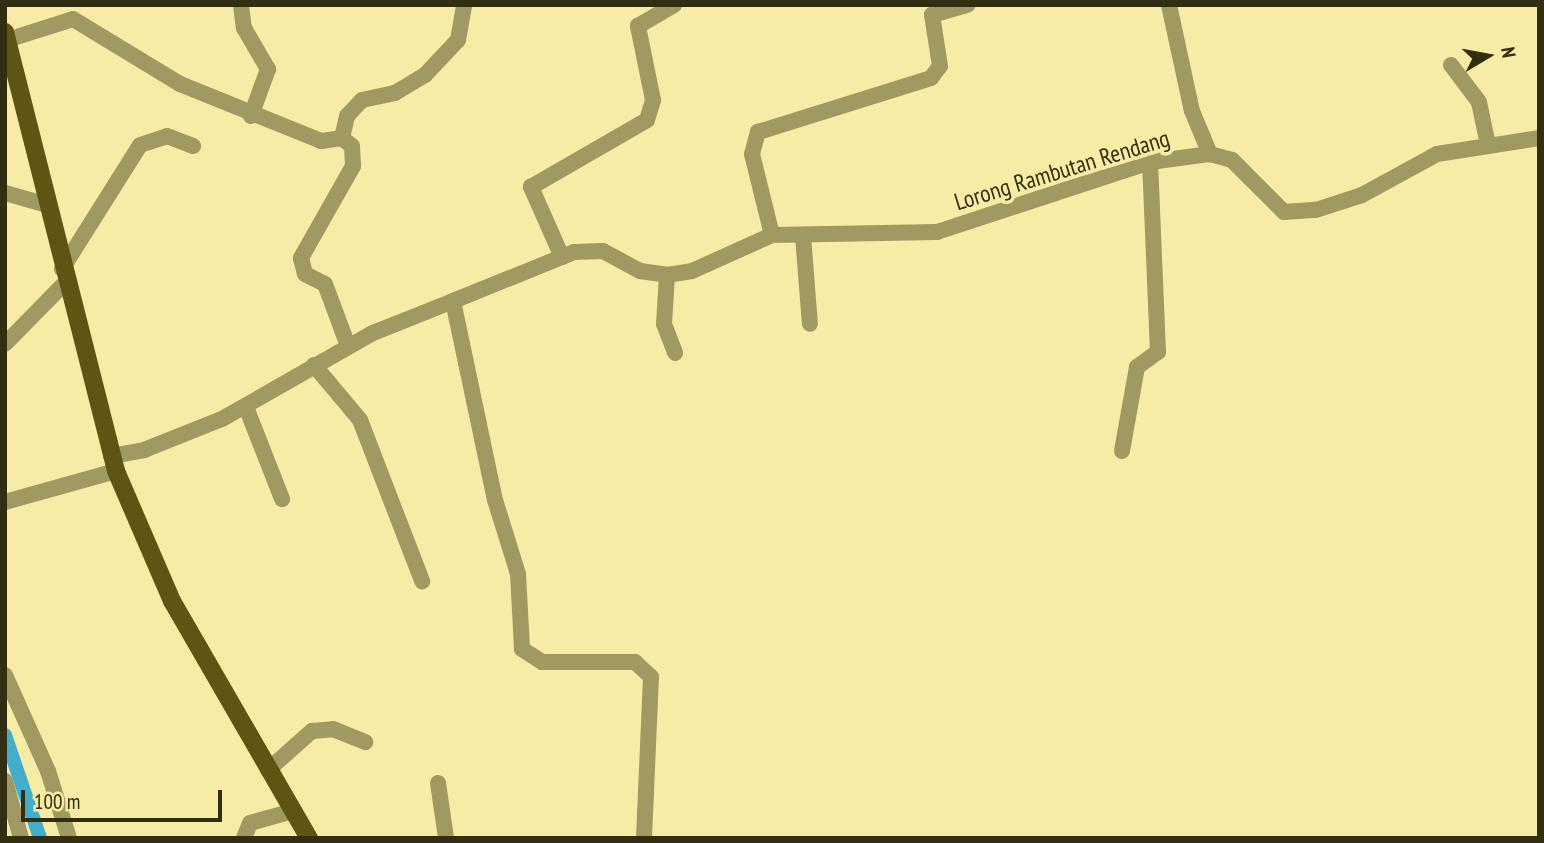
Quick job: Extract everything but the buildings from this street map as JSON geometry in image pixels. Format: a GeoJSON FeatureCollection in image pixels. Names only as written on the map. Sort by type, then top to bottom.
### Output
{"type":"FeatureCollection","features":[{"type":"Feature","properties":{"kind":"main road"},"geometry":{"type":"LineString","coordinates":[[6,36],[64,276],[114,463],[172,601],[309,838]]}},
{"type":"Feature","properties":{"kind":"street"},"geometry":{"type":"LineString","coordinates":[[241,5],[244,29],[268,69],[251,116]]}},
{"type":"Feature","properties":{"kind":"street"},"geometry":{"type":"LineString","coordinates":[[342,138],[354,105],[413,85],[458,40],[464,5]]}},
{"type":"Feature","properties":{"kind":"street"},"geometry":{"type":"LineString","coordinates":[[562,257],[531,187],[647,120],[653,100],[638,26],[674,5]]}},
{"type":"Feature","properties":{"kind":"street"},"geometry":{"type":"LineString","coordinates":[[1169,5],[1192,111],[1210,154]]}},
{"type":"Feature","properties":{"kind":"street"},"geometry":{"type":"LineString","coordinates":[[5,502],[114,463],[246,407],[348,345],[562,257],[603,251],[640,271],[667,275],[692,271],[772,235],[752,154],[758,132],[931,78],[940,66],[932,15],[960,6]]}},
{"type":"Feature","properties":{"kind":"street"},"geometry":{"type":"LineString","coordinates":[[6,36],[73,19],[180,84],[251,116],[321,142],[342,138],[352,146],[353,166],[302,258],[304,274],[325,284],[348,345]]}},
{"type":"Feature","properties":{"kind":"street"},"geometry":{"type":"LineString","coordinates":[[1451,65],[1479,103],[1488,145]]}},
{"type":"Feature","properties":{"kind":"street"},"geometry":{"type":"LineString","coordinates":[[5,344],[64,276],[140,145],[167,136],[192,146]]}},
{"type":"Feature","properties":{"kind":"street","name":"Lorong Rambutan Rendang"},"geometry":{"type":"LineString","coordinates":[[772,235],[937,232],[1150,162],[1210,154],[1244,170],[1270,203],[1302,212],[1354,198],[1437,154],[1539,138]]}},
{"type":"Feature","properties":{"kind":"street"},"geometry":{"type":"LineString","coordinates":[[1122,451],[1137,367],[1158,352],[1150,162]]}},
{"type":"Feature","properties":{"kind":"street"},"geometry":{"type":"LineString","coordinates":[[5,193],[47,205]]}},
{"type":"Feature","properties":{"kind":"street"},"geometry":{"type":"LineString","coordinates":[[803,236],[810,324]]}},
{"type":"Feature","properties":{"kind":"street"},"geometry":{"type":"LineString","coordinates":[[667,275],[664,324],[675,353]]}},
{"type":"Feature","properties":{"kind":"street"},"geometry":{"type":"LineString","coordinates":[[453,302],[495,500],[519,574],[522,649],[542,662],[635,662],[646,665],[651,677],[644,838]]}},
{"type":"Feature","properties":{"kind":"street"},"geometry":{"type":"LineString","coordinates":[[314,365],[360,421],[422,581]]}},
{"type":"Feature","properties":{"kind":"street"},"geometry":{"type":"LineString","coordinates":[[246,407],[282,499]]}},
{"type":"Feature","properties":{"kind":"street"},"geometry":{"type":"LineString","coordinates":[[5,675],[44,758],[69,838]]}},
{"type":"Feature","properties":{"kind":"street"},"geometry":{"type":"LineString","coordinates":[[268,770],[312,731],[333,729],[365,742]]}},
{"type":"Feature","properties":{"kind":"street"},"geometry":{"type":"LineString","coordinates":[[5,781],[21,838]]}},
{"type":"Feature","properties":{"kind":"street"},"geometry":{"type":"LineString","coordinates":[[438,783],[446,838]]}},
{"type":"Feature","properties":{"kind":"street"},"geometry":{"type":"LineString","coordinates":[[244,838],[250,823],[293,811]]}},
{"type":"Feature","properties":{"kind":"waterway"},"geometry":{"type":"LineString","coordinates":[[5,735],[40,838]]}}]}
